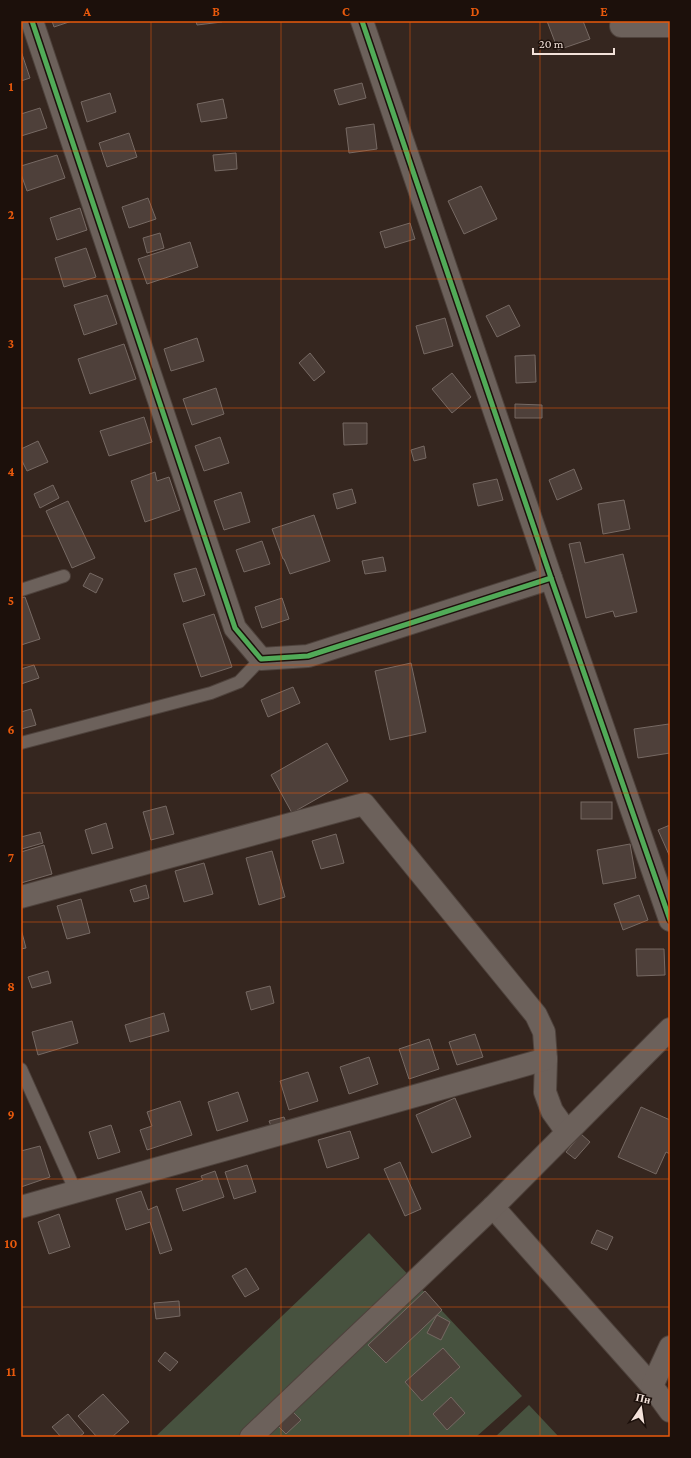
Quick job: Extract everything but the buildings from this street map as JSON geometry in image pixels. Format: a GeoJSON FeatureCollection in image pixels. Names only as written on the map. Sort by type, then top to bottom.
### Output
{"type":"FeatureCollection","features":[{"type":"Feature","properties":{"kind":"street"},"geometry":{"type":"LineString","coordinates":[[32,21],[236,628],[261,659],[308,656],[551,578]]}},
{"type":"Feature","properties":{"kind":"street"},"geometry":{"type":"LineString","coordinates":[[362,21],[551,578],[670,920]]}},
{"type":"Feature","properties":{"kind":"street"},"geometry":{"type":"LineString","coordinates":[[621,26],[669,30]]}},
{"type":"Feature","properties":{"kind":"street"},"geometry":{"type":"LineString","coordinates":[[21,897],[364,804],[536,1015],[544,1032],[546,1059],[545,1092],[552,1111],[567,1132]]}},
{"type":"Feature","properties":{"kind":"street"},"geometry":{"type":"LineString","coordinates":[[251,1437],[493,1207],[670,1029]]}},
{"type":"Feature","properties":{"kind":"street"},"geometry":{"type":"LineString","coordinates":[[21,1207],[546,1059]]}},
{"type":"Feature","properties":{"kind":"street"},"geometry":{"type":"LineString","coordinates":[[493,1207],[652,1386],[670,1411]]}},
{"type":"Feature","properties":{"kind":"street"},"geometry":{"type":"LineString","coordinates":[[652,1386],[670,1347]]}},
{"type":"Feature","properties":{"kind":"lane"},"geometry":{"type":"LineString","coordinates":[[21,590],[64,576]]}},
{"type":"Feature","properties":{"kind":"lane"},"geometry":{"type":"LineString","coordinates":[[21,744],[212,693],[239,682],[261,659]]}},
{"type":"Feature","properties":{"kind":"lane"},"geometry":{"type":"LineString","coordinates":[[21,1069],[76,1192]]}},
{"type":"Feature","properties":{"kind":"green space"},"geometry":{"type":"Polygon","coordinates":[[[369,1233],[522,1396],[476,1437],[155,1437],[369,1233]]]}},
{"type":"Feature","properties":{"kind":"green space"},"geometry":{"type":"Polygon","coordinates":[[[529,1405],[559,1437],[495,1437],[529,1405]]]}},
{"type":"Feature","properties":{"kind":"cycle path"},"geometry":{"type":"LineString","coordinates":[[32,21],[235,628],[261,659],[308,656],[551,578]]}},
{"type":"Feature","properties":{"kind":"cycle path"},"geometry":{"type":"LineString","coordinates":[[362,21],[551,578],[670,920]]}}]}
